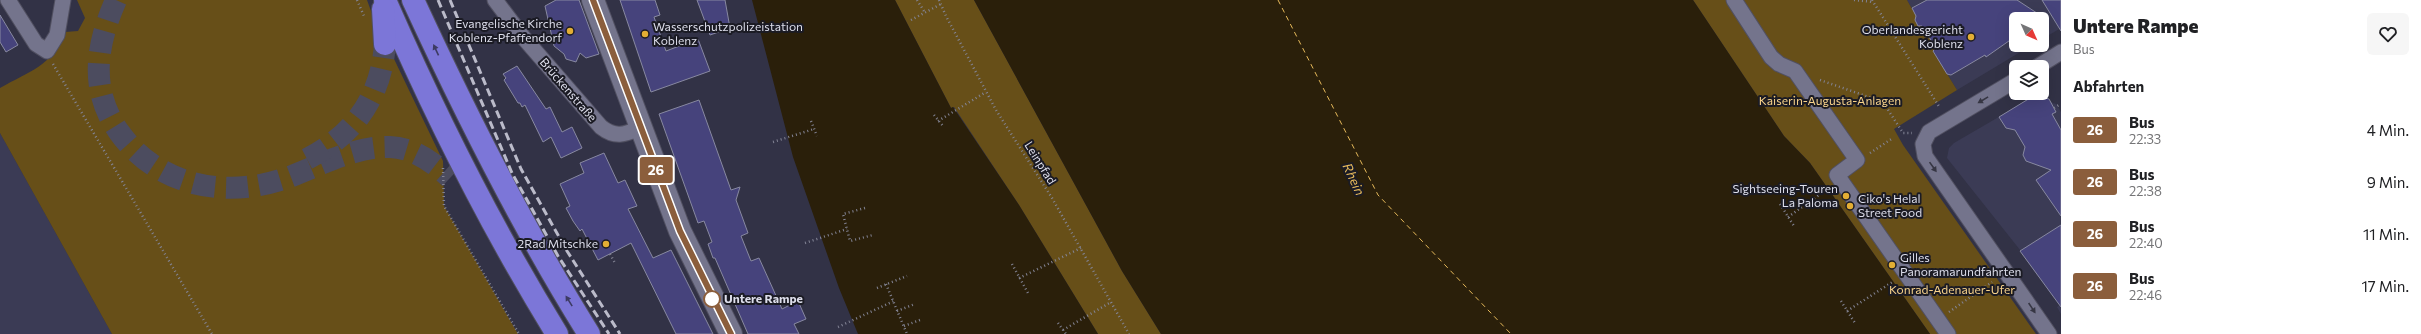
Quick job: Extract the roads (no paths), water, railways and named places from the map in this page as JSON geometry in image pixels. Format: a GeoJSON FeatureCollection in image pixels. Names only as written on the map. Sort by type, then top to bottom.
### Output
{"type":"FeatureCollection","features":[{"type":"Feature","properties":{"kind":"highway"},"geometry":{"type":"LineString","coordinates":[[381,0],[385,44]]}},
{"type":"Feature","properties":{"kind":"highway"},"geometry":{"type":"LineString","coordinates":[[384,0],[440,121],[506,247],[557,334]]}},
{"type":"Feature","properties":{"kind":"highway"},"geometry":{"type":"LineString","coordinates":[[398,0],[479,171],[528,262],[572,334]]}},
{"type":"Feature","properties":{"kind":"highway"},"geometry":{"type":"LineString","coordinates":[[413,0],[501,183],[548,267],[589,334]]}},
{"type":"Feature","properties":{"kind":"highway"},"geometry":{"type":"LineString","coordinates":[[446,170],[506,247]]}},
{"type":"Feature","properties":{"kind":"street"},"geometry":{"type":"LineString","coordinates":[[8,0],[36,44],[48,51],[57,36],[63,0]]}},
{"type":"Feature","properties":{"kind":"street","name":"Brückenstraße"},"geometry":{"type":"LineString","coordinates":[[494,0],[601,127],[610,134],[618,136],[640,128]]}},
{"type":"Feature","properties":{"kind":"street"},"geometry":{"type":"LineString","coordinates":[[593,0],[680,231],[731,334]]}},
{"type":"Feature","properties":{"kind":"street"},"geometry":{"type":"LineString","coordinates":[[1734,0],[1771,57],[1779,64],[1795,71],[1858,160],[1837,175],[1948,334]]}},
{"type":"Feature","properties":{"kind":"street"},"geometry":{"type":"LineString","coordinates":[[2049,62],[2059,57]]}},
{"type":"Feature","properties":{"kind":"street"},"geometry":{"type":"LineString","coordinates":[[2009,84],[1929,132],[1923,144],[1926,156],[2049,334]]}},
{"type":"Feature","properties":{"kind":"water"},"geometry":{"type":"Polygon","coordinates":[[[752,0],[895,0],[951,108],[953,107],[1019,205],[1098,334],[858,334],[839,288],[793,157],[752,0]]]}},
{"type":"Feature","properties":{"kind":"water","name":"Rhein"},"geometry":{"type":"Polygon","coordinates":[[[974,0],[1693,0],[1784,136],[1810,163],[1930,334],[1161,334],[1122,271],[974,0]]]}},
{"type":"Feature","properties":{"kind":"tunnel"},"geometry":{"type":"LineString","coordinates":[[116,0],[109,17],[100,50],[100,84],[103,100],[109,116],[119,132],[135,151],[154,166],[175,177],[197,184],[221,187],[244,187],[268,183],[292,176],[328,161],[365,149],[390,147],[407,150],[423,157],[450,178]]}},
{"type":"Feature","properties":{"kind":"tunnel"},"geometry":{"type":"LineString","coordinates":[[307,159],[339,138],[352,126],[362,112],[378,81],[385,44]]}},
{"type":"Feature","properties":{"kind":"railway"},"geometry":{"type":"LineString","coordinates":[[438,0],[512,173],[558,256],[609,334]]}},
{"type":"Feature","properties":{"kind":"railway"},"geometry":{"type":"LineString","coordinates":[[450,0],[521,169],[567,251],[620,334]]}},
{"type":"Feature","properties":{"kind":"place","name":"Evangelische Kirche Koblenz-Pfaffendorf"},"geometry":{"type":"Point","coordinates":[570,31]}},
{"type":"Feature","properties":{"kind":"place","name":"Wasserschutzpolizeistation Koblenz"},"geometry":{"type":"Point","coordinates":[645,34]}},
{"type":"Feature","properties":{"kind":"place","name":"Oberlandesgericht Koblenz"},"geometry":{"type":"Point","coordinates":[1971,37]}},
{"type":"Feature","properties":{"kind":"place","name":"Sightseeing-Touren La Paloma"},"geometry":{"type":"Point","coordinates":[1846,196]}},
{"type":"Feature","properties":{"kind":"place","name":"Ciko's Helal Street Food"},"geometry":{"type":"Point","coordinates":[1850,206]}},
{"type":"Feature","properties":{"kind":"place","name":"2Rad Mitschke"},"geometry":{"type":"Point","coordinates":[606,244]}},
{"type":"Feature","properties":{"kind":"place","name":"Gilles Panoramarundfahrten"},"geometry":{"type":"Point","coordinates":[1892,265]}},
{"type":"Feature","properties":{"kind":"place","name":"Untere Rampe"},"geometry":{"type":"Point","coordinates":[712,299]}},
{"type":"Feature","properties":{"kind":"park label","name":"Kaiserin-Augusta-Anlagen"},"geometry":{"type":"Point","coordinates":[1830,101]}},
{"type":"Feature","properties":{"kind":"park label","name":"Konrad-Adenauer-Ufer"},"geometry":{"type":"Point","coordinates":[1952,290]}}]}
